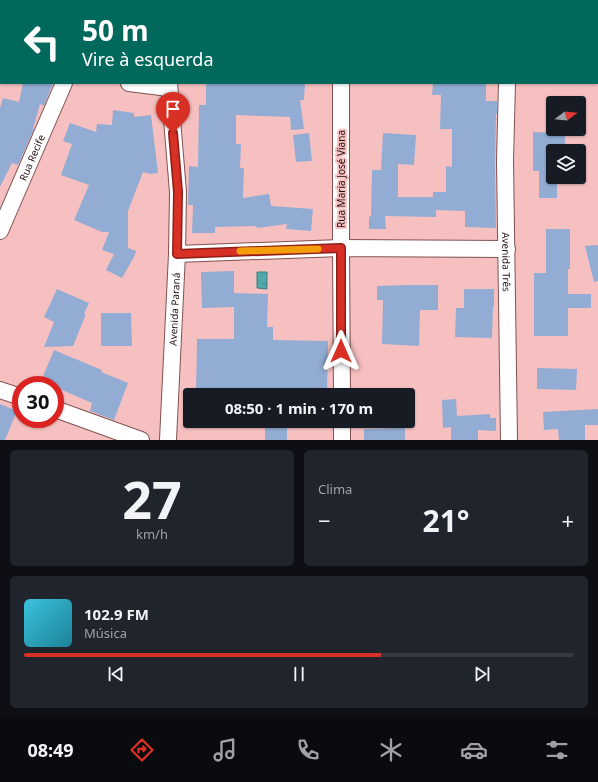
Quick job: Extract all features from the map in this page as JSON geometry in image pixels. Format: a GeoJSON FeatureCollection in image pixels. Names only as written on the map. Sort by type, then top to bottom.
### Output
{"type":"FeatureCollection","features":[{"type":"Feature","properties":{"kind":"street","name":"Rua Recife"},"geometry":{"type":"LineString","coordinates":[[0,231],[64,84]]}},
{"type":"Feature","properties":{"kind":"street"},"geometry":{"type":"LineString","coordinates":[[142,84],[169,86]]}},
{"type":"Feature","properties":{"kind":"street","name":"Rua Maria José Viana"},"geometry":{"type":"LineString","coordinates":[[341,84],[342,388]]}},
{"type":"Feature","properties":{"kind":"street","name":"Avenida Três"},"geometry":{"type":"LineString","coordinates":[[507,84],[505,160],[509,440]]}},
{"type":"Feature","properties":{"kind":"street","name":"Avenida Paraná"},"geometry":{"type":"LineString","coordinates":[[168,440],[177,254],[178,192],[169,86]]}},
{"type":"Feature","properties":{"kind":"street"},"geometry":{"type":"LineString","coordinates":[[177,254],[341,248],[507,249]]}},
{"type":"Feature","properties":{"kind":"street"},"geometry":{"type":"LineString","coordinates":[[0,390],[12,394]]}},
{"type":"Feature","properties":{"kind":"street"},"geometry":{"type":"LineString","coordinates":[[64,412],[141,440]]}},
{"type":"Feature","properties":{"kind":"street"},"geometry":{"type":"LineString","coordinates":[[342,428],[342,440]]}},
{"type":"Feature","properties":{"kind":"water"},"geometry":{"type":"Polygon","coordinates":[[[257,272],[267,272],[267,289],[257,288],[257,272]]]}},
{"type":"Feature","properties":{"kind":"building"},"geometry":{"type":"Polygon","coordinates":[[[23,84],[53,84],[44,106],[40,104],[34,129],[18,165],[12,163],[0,187],[0,108],[3,98],[19,102],[23,84]]]}},
{"type":"Feature","properties":{"kind":"building"},"geometry":{"type":"Polygon","coordinates":[[[206,84],[305,84],[304,100],[300,100],[304,129],[291,130],[290,117],[236,115],[236,144],[241,144],[240,168],[244,168],[243,198],[269,194],[271,206],[313,209],[311,231],[286,229],[287,224],[257,228],[256,226],[215,227],[215,233],[192,233],[193,205],[188,205],[189,166],[198,167],[199,105],[206,105],[206,84]]]}},
{"type":"Feature","properties":{"kind":"building"},"geometry":{"type":"Polygon","coordinates":[[[433,84],[486,84],[486,101],[497,101],[495,167],[496,228],[465,227],[465,211],[436,210],[436,217],[385,216],[386,229],[369,229],[369,217],[371,216],[372,170],[381,170],[383,133],[416,135],[414,165],[398,164],[398,197],[433,197],[433,192],[446,192],[446,166],[452,167],[452,129],[440,129],[441,95],[432,95],[433,84]]]}},
{"type":"Feature","properties":{"kind":"building"},"geometry":{"type":"Polygon","coordinates":[[[113,110],[134,113],[134,117],[151,115],[158,173],[150,174],[143,172],[128,211],[128,248],[136,251],[122,278],[106,270],[114,254],[102,250],[109,232],[102,232],[74,220],[89,185],[61,175],[72,144],[63,141],[70,123],[96,132],[97,124],[112,125],[113,110]]]}},
{"type":"Feature","properties":{"kind":"building"},"geometry":{"type":"Polygon","coordinates":[[[533,132],[546,132],[546,136],[565,136],[565,144],[546,144],[546,184],[557,184],[557,198],[539,198],[539,171],[533,171],[533,132]]]}},
{"type":"Feature","properties":{"kind":"building"},"geometry":{"type":"Polygon","coordinates":[[[309,133],[312,161],[296,162],[293,135],[309,133]]]}},
{"type":"Feature","properties":{"kind":"building"},"geometry":{"type":"Polygon","coordinates":[[[546,229],[570,229],[570,269],[568,269],[568,294],[591,294],[591,308],[568,308],[568,336],[534,336],[534,273],[546,273],[546,229]]]}},
{"type":"Feature","properties":{"kind":"building"},"geometry":{"type":"Polygon","coordinates":[[[598,245],[598,281],[594,282],[585,246],[598,245]]]}},
{"type":"Feature","properties":{"kind":"building"},"geometry":{"type":"Polygon","coordinates":[[[234,271],[234,293],[268,294],[267,327],[273,327],[273,340],[328,341],[327,388],[196,388],[197,339],[234,339],[234,307],[202,308],[201,272],[234,271]]]}},
{"type":"Feature","properties":{"kind":"building"},"geometry":{"type":"Polygon","coordinates":[[[438,285],[438,310],[420,310],[419,346],[382,344],[383,300],[377,300],[377,286],[438,285]]]}},
{"type":"Feature","properties":{"kind":"building"},"geometry":{"type":"Polygon","coordinates":[[[57,289],[89,303],[73,346],[44,347],[54,322],[44,317],[57,289]]]}},
{"type":"Feature","properties":{"kind":"building"},"geometry":{"type":"Polygon","coordinates":[[[464,289],[494,289],[492,338],[455,337],[456,308],[464,308],[464,289]]]}},
{"type":"Feature","properties":{"kind":"building"},"geometry":{"type":"Polygon","coordinates":[[[101,313],[131,313],[132,346],[101,346],[101,313]]]}},
{"type":"Feature","properties":{"kind":"building"},"geometry":{"type":"Polygon","coordinates":[[[54,350],[102,370],[101,372],[128,383],[114,420],[90,411],[92,403],[64,391],[64,376],[43,376],[54,350]]]}},
{"type":"Feature","properties":{"kind":"building"},"geometry":{"type":"Polygon","coordinates":[[[537,368],[577,369],[576,390],[537,389],[537,368]]]}},
{"type":"Feature","properties":{"kind":"building"},"geometry":{"type":"Polygon","coordinates":[[[456,399],[457,416],[490,414],[490,418],[496,418],[496,431],[478,430],[478,440],[451,440],[451,427],[443,428],[442,400],[456,399]]]}},
{"type":"Feature","properties":{"kind":"building"},"geometry":{"type":"Polygon","coordinates":[[[0,404],[12,409],[12,423],[5,440],[0,440],[0,404]]]}},
{"type":"Feature","properties":{"kind":"building"},"geometry":{"type":"Polygon","coordinates":[[[598,409],[598,425],[585,425],[585,440],[559,440],[558,429],[544,430],[543,412],[598,409]]]}},
{"type":"Feature","properties":{"kind":"building"},"geometry":{"type":"Polygon","coordinates":[[[265,428],[287,428],[287,440],[265,440],[265,428]]]}},
{"type":"Feature","properties":{"kind":"building"},"geometry":{"type":"Polygon","coordinates":[[[405,428],[405,440],[364,440],[364,429],[405,428]]]}},
{"type":"Feature","properties":{"kind":"slow traffic"},"geometry":{"type":"LineString","coordinates":[[240,251],[318,249]]}},
{"type":"Feature","properties":{"kind":"route"},"geometry":{"type":"LineString","coordinates":[[173,133],[178,192],[177,254],[341,248],[341,351]]}}]}
